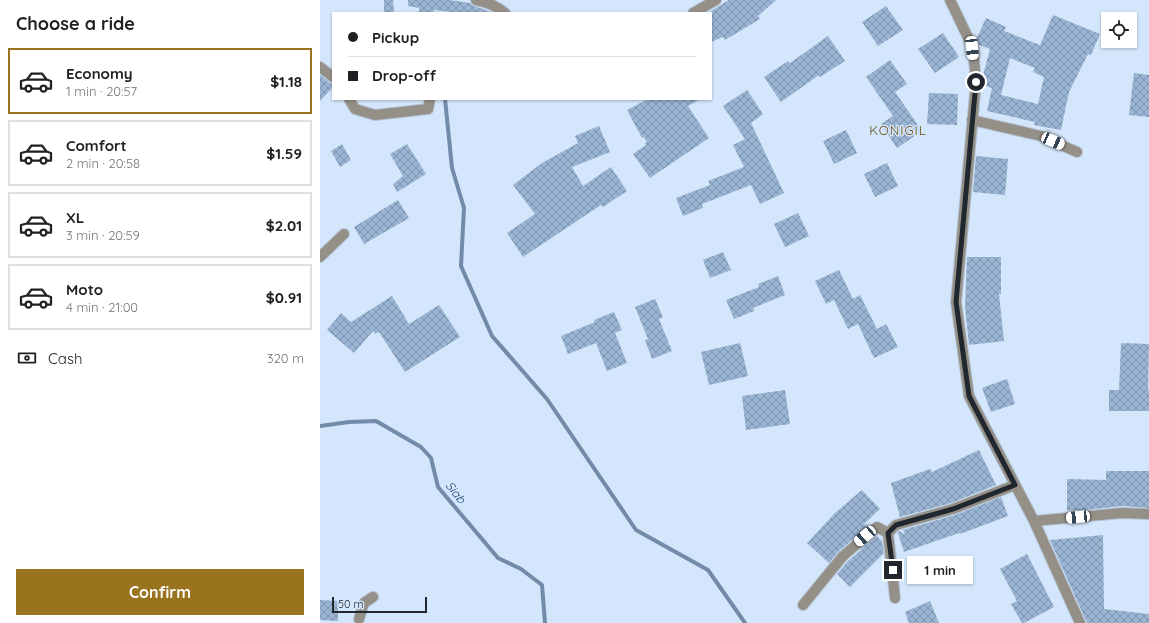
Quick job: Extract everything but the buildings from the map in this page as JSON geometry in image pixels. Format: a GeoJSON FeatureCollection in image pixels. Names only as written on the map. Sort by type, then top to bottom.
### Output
{"type":"FeatureCollection","features":[{"type":"Feature","properties":{"kind":"street"},"geometry":{"type":"LineString","coordinates":[[476,0],[499,8],[504,12]]}},
{"type":"Feature","properties":{"kind":"street"},"geometry":{"type":"LineString","coordinates":[[695,12],[716,0]]}},
{"type":"Feature","properties":{"kind":"street"},"geometry":{"type":"LineString","coordinates":[[950,0],[972,48],[976,82],[956,302],[969,396],[1034,521],[1080,623]]}},
{"type":"Feature","properties":{"kind":"street"},"geometry":{"type":"LineString","coordinates":[[320,67],[332,76]]}},
{"type":"Feature","properties":{"kind":"street"},"geometry":{"type":"LineString","coordinates":[[350,100],[355,109],[375,115],[428,109],[430,100]]}},
{"type":"Feature","properties":{"kind":"street"},"geometry":{"type":"LineString","coordinates":[[972,120],[1041,136],[1077,152]]}},
{"type":"Feature","properties":{"kind":"street"},"geometry":{"type":"LineString","coordinates":[[320,256],[344,234]]}},
{"type":"Feature","properties":{"kind":"street"},"geometry":{"type":"LineString","coordinates":[[888,533],[896,525],[953,509],[1015,485]]}},
{"type":"Feature","properties":{"kind":"street"},"geometry":{"type":"LineString","coordinates":[[1034,521],[1122,513],[1149,514]]}},
{"type":"Feature","properties":{"kind":"street"},"geometry":{"type":"LineString","coordinates":[[803,605],[843,556],[877,527],[888,533]]}},
{"type":"Feature","properties":{"kind":"street"},"geometry":{"type":"LineString","coordinates":[[888,533],[896,598]]}},
{"type":"Feature","properties":{"kind":"street"},"geometry":{"type":"LineString","coordinates":[[359,622],[364,603],[373,597]]}},
{"type":"Feature","properties":{"kind":"waterway"},"geometry":{"type":"LineString","coordinates":[[445,100],[452,168],[464,208],[461,266],[492,336],[547,399],[636,530],[708,570],[745,623]]}},
{"type":"Feature","properties":{"kind":"waterway","name":"Siab"},"geometry":{"type":"LineString","coordinates":[[320,426],[349,422],[376,421],[421,447],[431,458],[438,487],[498,558],[521,569],[542,585],[545,623]]}},
{"type":"Feature","properties":{"kind":"district","name":"KONIGIL"},"geometry":{"type":"Point","coordinates":[898,130]}},
{"type":"Feature","properties":{"kind":"route"},"geometry":{"type":"LineString","coordinates":[[893,570],[888,533],[896,525],[953,509],[1015,485],[969,396],[956,302],[976,82]]}}]}
